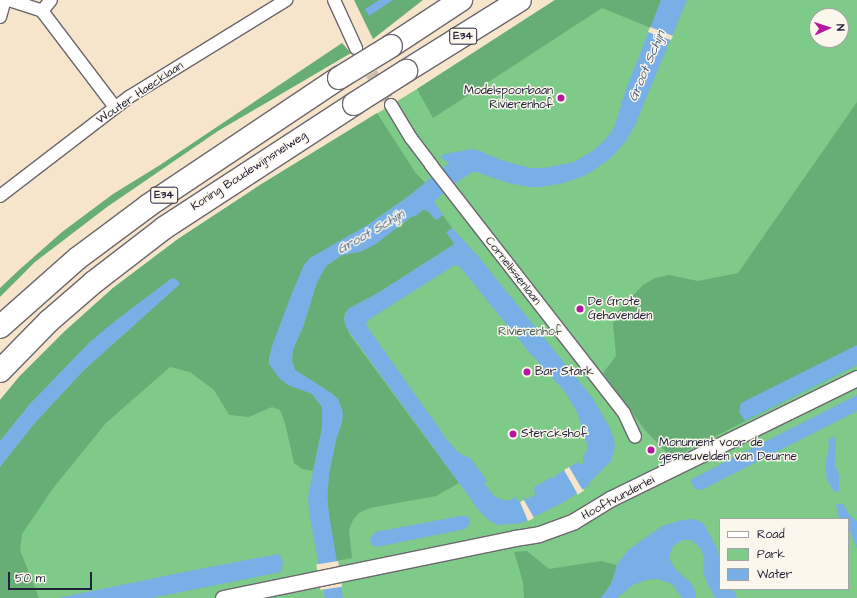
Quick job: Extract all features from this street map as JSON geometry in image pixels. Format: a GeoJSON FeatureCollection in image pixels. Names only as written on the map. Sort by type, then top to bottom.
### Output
{"type":"FeatureCollection","features":[{"type":"Feature","properties":{"kind":"highway","name":"E34"},"geometry":{"type":"LineString","coordinates":[[0,327],[78,258],[149,205],[339,78],[461,0]]}},
{"type":"Feature","properties":{"kind":"highway","name":"Koning Boudewijnsnelweg"},"geometry":{"type":"LineString","coordinates":[[0,371],[49,321],[94,282],[164,228],[354,104],[520,0]]}},
{"type":"Feature","properties":{"kind":"street"},"geometry":{"type":"LineString","coordinates":[[0,17],[5,0]]}},
{"type":"Feature","properties":{"kind":"street"},"geometry":{"type":"LineString","coordinates":[[9,0],[42,11],[115,107]]}},
{"type":"Feature","properties":{"kind":"street"},"geometry":{"type":"LineString","coordinates":[[42,11],[51,0]]}},
{"type":"Feature","properties":{"kind":"street","name":"Wouter Haecklaan"},"geometry":{"type":"LineString","coordinates":[[0,196],[115,107],[286,0]]}},
{"type":"Feature","properties":{"kind":"street"},"geometry":{"type":"LineString","coordinates":[[334,0],[356,48]]}},
{"type":"Feature","properties":{"kind":"street","name":"Cornelissenlaan"},"geometry":{"type":"LineString","coordinates":[[391,104],[411,138],[456,199],[624,414],[635,437]]}},
{"type":"Feature","properties":{"kind":"street","name":"Hooftvunderlei"},"geometry":{"type":"LineString","coordinates":[[223,598],[515,538],[533,536],[574,521],[610,499],[857,378]]}},
{"type":"Feature","properties":{"kind":"green space"},"geometry":{"type":"Polygon","coordinates":[[[354,0],[423,0],[373,39],[354,0]]]}},
{"type":"Feature","properties":{"kind":"green space","name":"Rivierenhof"},"geometry":{"type":"Polygon","coordinates":[[[555,0],[857,0],[857,598],[0,598],[0,400],[19,377],[65,331],[113,288],[178,239],[260,185],[417,89],[555,0]]]}},
{"type":"Feature","properties":{"kind":"green space"},"geometry":{"type":"Polygon","coordinates":[[[555,0],[661,0],[651,28],[602,8],[433,118],[417,89],[555,0]]]}},
{"type":"Feature","properties":{"kind":"green space"},"geometry":{"type":"Polygon","coordinates":[[[342,43],[351,53],[218,131],[107,207],[35,262],[0,297],[0,288],[19,270],[62,232],[113,194],[160,165],[342,43]]]}},
{"type":"Feature","properties":{"kind":"green space"},"geometry":{"type":"Polygon","coordinates":[[[857,102],[857,365],[672,458],[645,430],[603,373],[616,356],[613,324],[618,311],[643,285],[655,278],[669,275],[698,281],[738,273],[857,102]]]}},
{"type":"Feature","properties":{"kind":"green space"},"geometry":{"type":"Polygon","coordinates":[[[377,113],[415,172],[426,184],[369,224],[304,265],[277,333],[269,358],[269,364],[312,394],[322,407],[322,428],[313,471],[302,469],[294,463],[285,423],[280,410],[272,407],[249,417],[229,415],[214,390],[190,372],[170,367],[106,423],[54,487],[22,534],[20,550],[39,598],[0,598],[0,467],[34,424],[83,371],[174,289],[179,284],[177,280],[172,278],[89,343],[30,404],[0,441],[0,400],[19,377],[65,331],[113,288],[178,239],[260,185],[377,113]]]}},
{"type":"Feature","properties":{"kind":"green space"},"geometry":{"type":"Polygon","coordinates":[[[421,209],[428,211],[436,220],[443,215],[452,228],[447,233],[454,243],[453,245],[378,293],[352,307],[345,313],[344,319],[350,335],[459,483],[436,496],[370,508],[359,513],[353,520],[349,530],[352,558],[336,561],[330,526],[327,494],[329,474],[343,413],[338,399],[295,370],[292,361],[293,349],[303,327],[317,282],[326,266],[342,255],[360,251],[404,223],[421,209]]]}},
{"type":"Feature","properties":{"kind":"green space"},"geometry":{"type":"Polygon","coordinates":[[[527,551],[549,569],[601,561],[617,565],[611,584],[601,598],[524,598],[523,582],[514,552],[527,551]]]}},
{"type":"Feature","properties":{"kind":"water"},"geometry":{"type":"Polygon","coordinates":[[[379,0],[393,0],[369,16],[365,9],[379,0]]]}},
{"type":"Feature","properties":{"kind":"water","name":"Groot Schijn"},"geometry":{"type":"Polygon","coordinates":[[[661,0],[687,0],[635,125],[626,141],[612,157],[598,167],[586,175],[564,183],[541,187],[529,187],[508,183],[476,172],[472,172],[462,179],[450,164],[440,157],[444,154],[474,149],[501,160],[530,168],[544,168],[574,162],[594,150],[605,140],[614,128],[625,92],[661,0]]]}},
{"type":"Feature","properties":{"kind":"water","name":"Groot Schijn"},"geometry":{"type":"Polygon","coordinates":[[[426,184],[437,198],[434,202],[443,215],[436,220],[428,211],[421,209],[376,244],[360,252],[342,255],[326,266],[317,282],[303,327],[293,349],[292,361],[295,370],[338,399],[343,413],[329,474],[327,502],[343,598],[325,598],[309,513],[308,496],[322,428],[322,407],[312,394],[288,385],[280,379],[269,364],[271,349],[304,265],[310,258],[369,224],[426,184]]]}},
{"type":"Feature","properties":{"kind":"water"},"geometry":{"type":"Polygon","coordinates":[[[452,228],[478,256],[591,396],[609,426],[614,439],[615,447],[611,461],[589,483],[590,485],[562,503],[522,523],[498,525],[489,520],[480,512],[346,327],[344,319],[348,309],[378,293],[453,245],[454,243],[446,232],[452,228]],[[455,265],[368,320],[366,325],[448,441],[459,453],[471,459],[487,481],[484,483],[495,497],[507,501],[516,497],[519,502],[535,495],[534,487],[552,477],[555,478],[556,475],[578,462],[583,464],[583,456],[588,449],[587,444],[577,412],[565,392],[534,357],[536,355],[533,357],[460,267],[455,265]]]}},
{"type":"Feature","properties":{"kind":"water"},"geometry":{"type":"Polygon","coordinates":[[[172,278],[177,280],[180,284],[83,371],[34,424],[0,467],[0,441],[30,404],[89,343],[115,321],[172,278]]]}},
{"type":"Feature","properties":{"kind":"water"},"geometry":{"type":"Polygon","coordinates":[[[857,345],[857,365],[745,421],[739,412],[741,403],[857,345]]]}},
{"type":"Feature","properties":{"kind":"water"},"geometry":{"type":"Polygon","coordinates":[[[857,395],[857,411],[702,490],[695,489],[690,480],[857,395]]]}},
{"type":"Feature","properties":{"kind":"water"},"geometry":{"type":"Polygon","coordinates":[[[836,436],[835,464],[839,476],[839,491],[834,492],[827,480],[825,465],[829,446],[828,440],[836,436]]]}},
{"type":"Feature","properties":{"kind":"water"},"geometry":{"type":"Polygon","coordinates":[[[836,504],[843,504],[848,513],[857,522],[857,549],[849,529],[849,518],[839,518],[836,504]]]}},
{"type":"Feature","properties":{"kind":"water"},"geometry":{"type":"Polygon","coordinates":[[[467,516],[469,518],[470,524],[465,529],[377,547],[371,545],[370,539],[375,532],[467,516]]]}},
{"type":"Feature","properties":{"kind":"water"},"geometry":{"type":"Polygon","coordinates":[[[694,519],[703,523],[717,548],[719,557],[719,590],[733,590],[737,598],[715,598],[703,572],[704,557],[701,549],[692,540],[682,540],[672,547],[669,558],[675,569],[690,582],[694,588],[696,598],[682,598],[672,584],[658,579],[646,580],[633,585],[617,598],[601,598],[611,584],[617,565],[628,550],[662,526],[682,520],[694,519]]]}},
{"type":"Feature","properties":{"kind":"water"},"geometry":{"type":"Polygon","coordinates":[[[279,554],[283,562],[281,572],[151,598],[58,598],[199,569],[279,554]]]}},
{"type":"Feature","properties":{"kind":"pier"},"geometry":{"type":"Polygon","coordinates":[[[650,27],[673,36],[671,40],[648,32],[650,27]]]}},
{"type":"Feature","properties":{"kind":"pier"},"geometry":{"type":"Polygon","coordinates":[[[569,467],[582,489],[585,490],[577,495],[564,470],[569,467]]]}},
{"type":"Feature","properties":{"kind":"pier"},"geometry":{"type":"Polygon","coordinates":[[[524,500],[534,518],[528,521],[520,502],[524,500]]]}},
{"type":"Feature","properties":{"kind":"pier"},"geometry":{"type":"Polygon","coordinates":[[[338,561],[342,587],[320,590],[316,564],[338,561]]]}},
{"type":"Feature","properties":{"kind":"waterway","name":"Groot Schijn"},"geometry":{"type":"LineString","coordinates":[[411,207],[465,163],[479,161]]}},
{"type":"Feature","properties":{"kind":"tunnel"},"geometry":{"type":"LineString","coordinates":[[362,58],[391,105]]}},
{"type":"Feature","properties":{"kind":"place","name":"Modelspoorbaan Rivierenhof"},"geometry":{"type":"Point","coordinates":[561,98]}},
{"type":"Feature","properties":{"kind":"place","name":"De Grote Gehavenden"},"geometry":{"type":"Point","coordinates":[580,309]}},
{"type":"Feature","properties":{"kind":"place","name":"Bar Stark"},"geometry":{"type":"Point","coordinates":[527,372]}},
{"type":"Feature","properties":{"kind":"place","name":"Sterckshof"},"geometry":{"type":"Point","coordinates":[513,434]}},
{"type":"Feature","properties":{"kind":"place","name":"Monument voor de gesneuvelden van Deurne"},"geometry":{"type":"Point","coordinates":[651,450]}}]}
